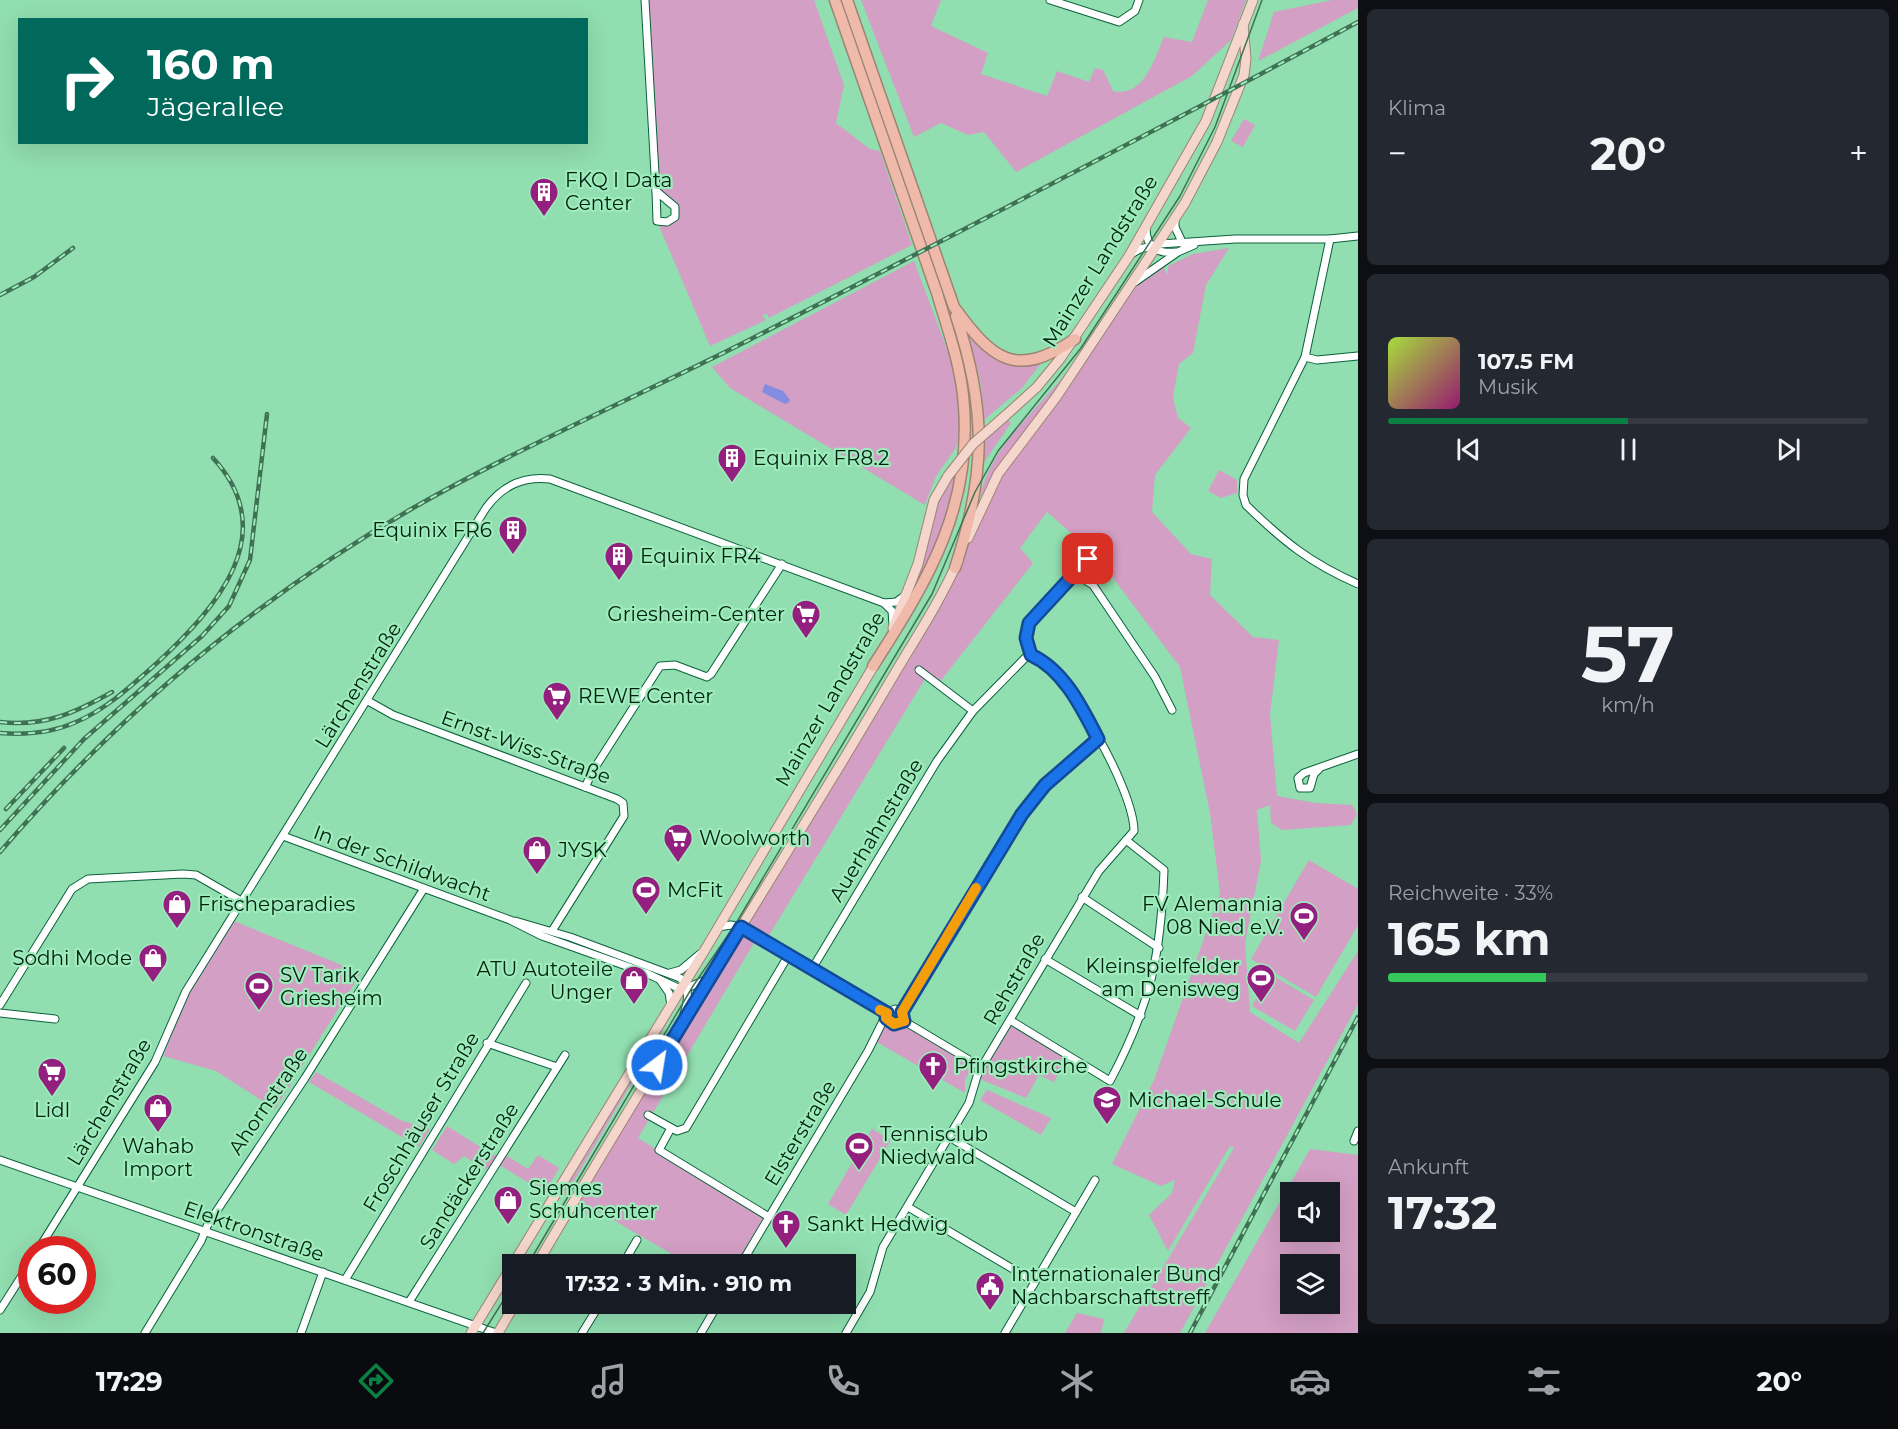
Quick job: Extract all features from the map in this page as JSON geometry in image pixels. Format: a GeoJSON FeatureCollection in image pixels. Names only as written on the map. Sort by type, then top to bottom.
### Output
{"type":"FeatureCollection","features":[{"type":"Feature","properties":{"kind":"highway"},"geometry":{"type":"LineString","coordinates":[[835,0],[937,294],[952,342],[963,394],[963,468],[952,519],[940,550],[914,603],[873,666]]}},
{"type":"Feature","properties":{"kind":"highway"},"geometry":{"type":"LineString","coordinates":[[847,0],[954,307],[977,338],[998,355],[1008,359],[1034,360],[1058,351],[1075,339]]}},
{"type":"Feature","properties":{"kind":"highway"},"geometry":{"type":"LineString","coordinates":[[940,266],[969,356],[978,403],[979,454],[975,490],[955,568]]}},
{"type":"Feature","properties":{"kind":"main road","name":"Mainzer Landstraße"},"geometry":{"type":"LineString","coordinates":[[473,1329],[684,986],[873,666],[908,593],[934,500],[948,476],[973,444],[1037,387],[1075,339],[1129,256],[1206,121],[1253,0]]}},
{"type":"Feature","properties":{"kind":"main road","name":"Mainzer Landstraße"},"geometry":{"type":"LineString","coordinates":[[543,1254],[605,1147],[924,625],[955,568],[979,511],[998,474],[1057,396],[1175,219],[1217,142],[1243,78],[1246,59],[1243,24]]}},
{"type":"Feature","properties":{"kind":"main road"},"geometry":{"type":"LineString","coordinates":[[497,1333],[509,1314]]}},
{"type":"Feature","properties":{"kind":"street"},"geometry":{"type":"LineString","coordinates":[[645,0],[656,191]]}},
{"type":"Feature","properties":{"kind":"street"},"geometry":{"type":"LineString","coordinates":[[1050,0],[1119,21],[1135,11],[1139,0]]}},
{"type":"Feature","properties":{"kind":"street"},"geometry":{"type":"LineString","coordinates":[[1175,219],[1175,227],[1183,243]]}},
{"type":"Feature","properties":{"kind":"street"},"geometry":{"type":"LineString","coordinates":[[1146,226],[1155,247],[1163,254],[1178,252]]}},
{"type":"Feature","properties":{"kind":"street"},"geometry":{"type":"LineString","coordinates":[[1129,256],[1155,247],[1183,243],[1235,239],[1330,239],[1358,236]]}},
{"type":"Feature","properties":{"kind":"street"},"geometry":{"type":"LineString","coordinates":[[1330,239],[1305,357],[1244,479],[1243,499],[1295,550],[1358,584]]}},
{"type":"Feature","properties":{"kind":"street"},"geometry":{"type":"LineString","coordinates":[[1127,290],[1144,275],[1178,252],[1200,243]]}},
{"type":"Feature","properties":{"kind":"street"},"geometry":{"type":"LineString","coordinates":[[1305,357],[1317,360],[1358,356]]}},
{"type":"Feature","properties":{"kind":"street","name":"Lärchenstraße"},"geometry":{"type":"LineString","coordinates":[[47,1236],[155,1062],[186,991],[486,508],[499,492],[529,478],[550,479],[884,603]]}},
{"type":"Feature","properties":{"kind":"street"},"geometry":{"type":"LineString","coordinates":[[1010,1020],[1110,1081],[1141,1016],[1159,948],[1164,870],[1126,840],[1134,826],[1120,783],[1083,710],[1062,680],[1043,660],[1031,655],[1026,638],[1029,623],[1088,559]]}},
{"type":"Feature","properties":{"kind":"street"},"geometry":{"type":"LineString","coordinates":[[585,787],[594,769],[660,666],[675,665],[707,677],[711,674],[782,564]]}},
{"type":"Feature","properties":{"kind":"street"},"geometry":{"type":"LineString","coordinates":[[1072,577],[1083,579],[1093,585],[1155,677],[1172,710]]}},
{"type":"Feature","properties":{"kind":"street"},"geometry":{"type":"LineString","coordinates":[[890,634],[893,616],[884,603],[896,602],[908,593]]}},
{"type":"Feature","properties":{"kind":"street","name":"Auerhahnstraße"},"geometry":{"type":"LineString","coordinates":[[812,969],[917,793],[973,711],[1005,676],[1031,655]]}},
{"type":"Feature","properties":{"kind":"street"},"geometry":{"type":"LineString","coordinates":[[919,670],[973,711]]}},
{"type":"Feature","properties":{"kind":"street","name":"Ernst-Wiss-Straße"},"geometry":{"type":"LineString","coordinates":[[368,701],[393,715],[618,799],[623,803],[625,812],[552,931]]}},
{"type":"Feature","properties":{"kind":"street"},"geometry":{"type":"LineString","coordinates":[[981,1067],[904,1021],[902,1012],[1022,814],[1045,785],[1098,739]]}},
{"type":"Feature","properties":{"kind":"street"},"geometry":{"type":"LineString","coordinates":[[1319,769],[1358,754]]}},
{"type":"Feature","properties":{"kind":"street","name":"In der Schildwacht"},"geometry":{"type":"LineString","coordinates":[[283,836],[423,890],[510,920],[552,931],[670,973],[684,986]]}},
{"type":"Feature","properties":{"kind":"street","name":"Rehstraße"},"geometry":{"type":"LineString","coordinates":[[846,1333],[870,1292],[883,1247],[969,1103],[974,1082],[981,1067],[1082,897],[1099,871],[1126,840]]}},
{"type":"Feature","properties":{"kind":"street"},"geometry":{"type":"LineString","coordinates":[[0,1005],[72,890],[80,882],[88,879],[183,874],[206,879],[243,902]]}},
{"type":"Feature","properties":{"kind":"street","name":"Ahornstraße"},"geometry":{"type":"LineString","coordinates":[[145,1333],[201,1242],[205,1231],[423,890]]}},
{"type":"Feature","properties":{"kind":"street"},"geometry":{"type":"LineString","coordinates":[[1082,897],[1159,948]]}},
{"type":"Feature","properties":{"kind":"street","name":"In der Schildwacht"},"geometry":{"type":"LineString","coordinates":[[510,920],[557,941],[684,986]]}},
{"type":"Feature","properties":{"kind":"street"},"geometry":{"type":"LineString","coordinates":[[558,922],[568,937]]}},
{"type":"Feature","properties":{"kind":"street"},"geometry":{"type":"LineString","coordinates":[[718,927],[731,925],[741,927],[887,1016],[894,1024],[904,1021]]}},
{"type":"Feature","properties":{"kind":"street"},"geometry":{"type":"LineString","coordinates":[[552,931],[557,941]]}},
{"type":"Feature","properties":{"kind":"street"},"geometry":{"type":"LineString","coordinates":[[670,973],[681,970],[706,948]]}},
{"type":"Feature","properties":{"kind":"street"},"geometry":{"type":"LineString","coordinates":[[648,1115],[677,1131],[686,1128],[788,956]]}},
{"type":"Feature","properties":{"kind":"street"},"geometry":{"type":"LineString","coordinates":[[1045,959],[1141,1016]]}},
{"type":"Feature","properties":{"kind":"street"},"geometry":{"type":"LineString","coordinates":[[658,978],[669,993],[671,1006]]}},
{"type":"Feature","properties":{"kind":"street"},"geometry":{"type":"LineString","coordinates":[[681,1026],[688,1000],[684,986],[708,979]]}},
{"type":"Feature","properties":{"kind":"street","name":"Froschhäuser Straße"},"geometry":{"type":"LineString","coordinates":[[345,1280],[526,983]]}},
{"type":"Feature","properties":{"kind":"street"},"geometry":{"type":"LineString","coordinates":[[887,1016],[895,1009],[902,1012]]}},
{"type":"Feature","properties":{"kind":"street"},"geometry":{"type":"LineString","coordinates":[[0,1013],[55,1019]]}},
{"type":"Feature","properties":{"kind":"street","name":"Elsterstraße"},"geometry":{"type":"LineString","coordinates":[[747,1254],[887,1016]]}},
{"type":"Feature","properties":{"kind":"street"},"geometry":{"type":"LineString","coordinates":[[488,1043],[557,1067]]}},
{"type":"Feature","properties":{"kind":"street","name":"Sandäckerstraße"},"geometry":{"type":"LineString","coordinates":[[409,1302],[565,1055]]}},
{"type":"Feature","properties":{"kind":"street"},"geometry":{"type":"LineString","coordinates":[[671,1128],[659,1150],[769,1217]]}},
{"type":"Feature","properties":{"kind":"street"},"geometry":{"type":"LineString","coordinates":[[1354,1141],[1358,1131]]}},
{"type":"Feature","properties":{"kind":"street"},"geometry":{"type":"LineString","coordinates":[[949,1137],[1076,1212]]}},
{"type":"Feature","properties":{"kind":"street","name":"Elektronstraße"},"geometry":{"type":"LineString","coordinates":[[0,1160],[409,1302],[473,1329],[497,1333]]}},
{"type":"Feature","properties":{"kind":"street"},"geometry":{"type":"LineString","coordinates":[[1005,1333],[1095,1180]]}},
{"type":"Feature","properties":{"kind":"street"},"geometry":{"type":"LineString","coordinates":[[908,1207],[1035,1282]]}},
{"type":"Feature","properties":{"kind":"street"},"geometry":{"type":"LineString","coordinates":[[629,1254],[637,1240]]}},
{"type":"Feature","properties":{"kind":"street"},"geometry":{"type":"LineString","coordinates":[[301,1333],[323,1272]]}},
{"type":"Feature","properties":{"kind":"street"},"geometry":{"type":"LineString","coordinates":[[0,1310],[18,1282]]}},
{"type":"Feature","properties":{"kind":"street"},"geometry":{"type":"LineString","coordinates":[[582,1333],[594,1314]]}},
{"type":"Feature","properties":{"kind":"street"},"geometry":{"type":"LineString","coordinates":[[701,1333],[712,1314]]}},
{"type":"Feature","properties":{"kind":"shaded area"},"geometry":{"type":"Polygon","coordinates":[[[645,0],[814,0],[844,85],[836,123],[870,149],[880,151],[912,245],[769,318],[767,314],[762,315],[766,320],[710,346],[657,221],[675,217],[675,207],[656,191],[645,0]]]}},
{"type":"Feature","properties":{"kind":"shaded area"},"geometry":{"type":"Polygon","coordinates":[[[861,0],[941,0],[931,26],[988,53],[981,74],[1047,96],[1057,71],[1089,82],[1095,68],[1103,70],[1113,91],[1124,92],[1133,89],[1152,66],[1164,37],[1192,42],[1208,0],[1246,0],[1231,40],[1192,76],[1016,172],[984,132],[968,135],[941,123],[914,137],[861,0]]]}},
{"type":"Feature","properties":{"kind":"shaded area"},"geometry":{"type":"Polygon","coordinates":[[[1332,0],[1358,0],[1358,8],[1258,61],[1274,12],[1332,0]]]}},
{"type":"Feature","properties":{"kind":"shaded area"},"geometry":{"type":"Polygon","coordinates":[[[1244,119],[1255,125],[1243,147],[1231,141],[1244,119]]]}},
{"type":"Feature","properties":{"kind":"shaded area"},"geometry":{"type":"Polygon","coordinates":[[[1229,248],[1206,285],[1193,353],[1179,364],[1173,397],[1178,418],[1191,428],[1155,475],[1152,512],[1191,554],[1212,559],[1210,595],[1253,637],[1279,640],[1270,714],[1277,796],[1316,803],[1352,805],[1357,814],[1351,825],[1282,830],[1271,823],[1270,805],[1257,810],[1261,861],[1245,943],[1250,1012],[1299,1043],[1358,951],[1358,1004],[1180,1333],[1124,1333],[1234,1148],[1230,1146],[1168,1251],[1149,1215],[1172,1193],[1175,1180],[1161,1186],[1112,1164],[1154,1080],[1220,893],[1210,813],[1180,667],[1095,554],[1047,512],[1020,548],[1033,563],[935,688],[926,677],[765,942],[757,938],[638,1138],[769,1217],[747,1254],[672,1254],[596,1210],[592,1216],[572,1205],[914,642],[979,511],[1127,290],[1161,263],[1168,275],[1168,266],[1193,254],[1229,248]]]}},
{"type":"Feature","properties":{"kind":"shaded area"},"geometry":{"type":"Polygon","coordinates":[[[914,261],[954,368],[961,422],[956,448],[936,476],[925,505],[730,388],[712,367],[914,261]]]}},
{"type":"Feature","properties":{"kind":"shaded area"},"geometry":{"type":"Polygon","coordinates":[[[968,332],[992,356],[1043,361],[1022,388],[984,420],[981,385],[968,332]]]}},
{"type":"Feature","properties":{"kind":"shaded area"},"geometry":{"type":"Polygon","coordinates":[[[1075,361],[1002,464],[979,499],[995,459],[1075,361]]]}},
{"type":"Feature","properties":{"kind":"shaded area"},"geometry":{"type":"Polygon","coordinates":[[[1008,420],[1011,423],[984,462],[985,439],[1008,420]]]}},
{"type":"Feature","properties":{"kind":"shaded area"},"geometry":{"type":"Polygon","coordinates":[[[959,466],[941,536],[911,596],[939,501],[959,466]]]}},
{"type":"Feature","properties":{"kind":"shaded area"},"geometry":{"type":"Polygon","coordinates":[[[1219,470],[1237,480],[1237,493],[1221,498],[1208,491],[1219,470]]]}},
{"type":"Feature","properties":{"kind":"shaded area","name":"FV Alemannia 08 Nied e.V."},"geometry":{"type":"Polygon","coordinates":[[[1309,860],[1358,889],[1358,925],[1316,997],[1251,959],[1309,860]]]}},
{"type":"Feature","properties":{"kind":"shaded area","name":"SV Tarik Griesheim"},"geometry":{"type":"Polygon","coordinates":[[[234,921],[361,973],[275,1109],[216,1071],[163,1056],[188,994],[234,921]]]}},
{"type":"Feature","properties":{"kind":"shaded area","name":"Kleinspielfelder am Denisweg"},"geometry":{"type":"Polygon","coordinates":[[[1270,974],[1314,1000],[1295,1031],[1252,1006],[1270,974]]]}},
{"type":"Feature","properties":{"kind":"shaded area"},"geometry":{"type":"Polygon","coordinates":[[[683,996],[565,1196],[562,1194],[683,996]]]}},
{"type":"Feature","properties":{"kind":"shaded area"},"geometry":{"type":"Polygon","coordinates":[[[887,1020],[903,1023],[974,1065],[965,1080],[965,1093],[875,1041],[887,1020]]]}},
{"type":"Feature","properties":{"kind":"shaded area"},"geometry":{"type":"Polygon","coordinates":[[[1015,1023],[1068,1056],[1054,1082],[1039,1075],[1026,1098],[982,1080],[980,1075],[1009,1025],[1015,1023]]]}},
{"type":"Feature","properties":{"kind":"shaded area"},"geometry":{"type":"Polygon","coordinates":[[[316,1072],[400,1120],[430,1129],[419,1147],[309,1082],[316,1072]]]}},
{"type":"Feature","properties":{"kind":"shaded area"},"geometry":{"type":"Polygon","coordinates":[[[987,1090],[1051,1118],[1041,1135],[980,1100],[987,1090]]]}},
{"type":"Feature","properties":{"kind":"shaded area"},"geometry":{"type":"Polygon","coordinates":[[[447,1126],[493,1155],[507,1156],[528,1169],[538,1155],[559,1168],[545,1193],[501,1166],[484,1169],[464,1156],[454,1164],[432,1150],[447,1126]]]}},
{"type":"Feature","properties":{"kind":"shaded area","name":"Tennisclub Niedwald"},"geometry":{"type":"Polygon","coordinates":[[[872,1129],[891,1140],[846,1215],[828,1204],[872,1129]]]}},
{"type":"Feature","properties":{"kind":"shaded area"},"geometry":{"type":"Polygon","coordinates":[[[1310,1149],[1358,1155],[1358,1333],[1205,1333],[1280,1202],[1280,1242],[1340,1242],[1340,1182],[1291,1182],[1310,1149]]]}},
{"type":"Feature","properties":{"kind":"shaded area"},"geometry":{"type":"Polygon","coordinates":[[[1077,1313],[1104,1319],[1101,1333],[1065,1333],[1077,1313]]]}},
{"type":"Feature","properties":{"kind":"water"},"geometry":{"type":"Polygon","coordinates":[[[765,384],[783,391],[790,400],[788,403],[785,404],[762,392],[765,384]]]}},
{"type":"Feature","properties":{"kind":"tram line"},"geometry":{"type":"LineString","coordinates":[[534,1254],[693,986],[735,925],[932,594],[975,492],[998,451],[1081,348],[1180,196],[1215,127],[1262,0]]}},
{"type":"Feature","properties":{"kind":"tram line"},"geometry":{"type":"LineString","coordinates":[[483,1333],[502,1303]]}},
{"type":"Feature","properties":{"kind":"railway"},"geometry":{"type":"LineString","coordinates":[[0,852],[45,802],[141,707],[245,621],[355,543],[413,508],[496,463],[751,339],[1358,22]]}},
{"type":"Feature","properties":{"kind":"railway"},"geometry":{"type":"LineString","coordinates":[[0,295],[34,277],[73,248]]}},
{"type":"Feature","properties":{"kind":"railway"},"geometry":{"type":"LineString","coordinates":[[0,830],[84,739],[202,636],[229,606],[250,560],[267,414]]}},
{"type":"Feature","properties":{"kind":"railway"},"geometry":{"type":"LineString","coordinates":[[0,733],[48,731],[87,717],[119,696],[157,663],[179,642],[219,594],[233,568],[242,542],[242,514],[233,486],[213,458]]}},
{"type":"Feature","properties":{"kind":"railway"},"geometry":{"type":"LineString","coordinates":[[0,722],[31,722],[59,717],[112,692]]}},
{"type":"Feature","properties":{"kind":"railway"},"geometry":{"type":"LineString","coordinates":[[6,809],[64,748]]}},
{"type":"Feature","properties":{"kind":"railway"},"geometry":{"type":"LineString","coordinates":[[1190,1333],[1358,1017]]}},
{"type":"Feature","properties":{"kind":"slow traffic"},"geometry":{"type":"LineString","coordinates":[[880,1010],[887,1013],[886,1018],[894,1024],[904,1021],[902,1012],[976,888]]}},
{"type":"Feature","properties":{"kind":"place","name":"FKQ I Data Center"},"geometry":{"type":"Point","coordinates":[544,218]}},
{"type":"Feature","properties":{"kind":"place","name":"Equinix FR8.2"},"geometry":{"type":"Point","coordinates":[732,484]}},
{"type":"Feature","properties":{"kind":"place","name":"Equinix FR6"},"geometry":{"type":"Point","coordinates":[513,556]}},
{"type":"Feature","properties":{"kind":"place","name":"Equinix FR4"},"geometry":{"type":"Point","coordinates":[619,582]}},
{"type":"Feature","properties":{"kind":"place","name":"Griesheim-Center"},"geometry":{"type":"Point","coordinates":[806,640]}},
{"type":"Feature","properties":{"kind":"place","name":"REWE Center"},"geometry":{"type":"Point","coordinates":[557,722]}},
{"type":"Feature","properties":{"kind":"place","name":"Woolworth"},"geometry":{"type":"Point","coordinates":[678,864]}},
{"type":"Feature","properties":{"kind":"place","name":"JYSK"},"geometry":{"type":"Point","coordinates":[537,876]}},
{"type":"Feature","properties":{"kind":"place","name":"McFit"},"geometry":{"type":"Point","coordinates":[646,916]}},
{"type":"Feature","properties":{"kind":"place","name":"Frischeparadies"},"geometry":{"type":"Point","coordinates":[177,930]}},
{"type":"Feature","properties":{"kind":"place","name":"FV Alemannia 08 Nied e.V."},"geometry":{"type":"Point","coordinates":[1304,942]}},
{"type":"Feature","properties":{"kind":"place","name":"Sodhi Mode"},"geometry":{"type":"Point","coordinates":[153,984]}},
{"type":"Feature","properties":{"kind":"place","name":"Kleinspielfelder am Denisweg"},"geometry":{"type":"Point","coordinates":[1261,1004]}},
{"type":"Feature","properties":{"kind":"place","name":"ATU Autoteile Unger"},"geometry":{"type":"Point","coordinates":[634,1006]}},
{"type":"Feature","properties":{"kind":"place","name":"SV Tarik Griesheim"},"geometry":{"type":"Point","coordinates":[259,1012]}},
{"type":"Feature","properties":{"kind":"place","name":"Pfingstkirche"},"geometry":{"type":"Point","coordinates":[933,1092]}},
{"type":"Feature","properties":{"kind":"place","name":"Lidl"},"geometry":{"type":"Point","coordinates":[52,1098]}},
{"type":"Feature","properties":{"kind":"place","name":"Michael-Schule"},"geometry":{"type":"Point","coordinates":[1107,1126]}},
{"type":"Feature","properties":{"kind":"place","name":"Wahab Import"},"geometry":{"type":"Point","coordinates":[158,1134]}},
{"type":"Feature","properties":{"kind":"place","name":"Tennisclub Niedwald"},"geometry":{"type":"Point","coordinates":[859,1172]}},
{"type":"Feature","properties":{"kind":"place","name":"Siemes Schuhcenter"},"geometry":{"type":"Point","coordinates":[508,1226]}},
{"type":"Feature","properties":{"kind":"place","name":"Sankt Hedwig"},"geometry":{"type":"Point","coordinates":[786,1250]}},
{"type":"Feature","properties":{"kind":"place","name":"Internationaler Bund Nachbarschaftstreff"},"geometry":{"type":"Point","coordinates":[990,1312]}},
{"type":"Feature","properties":{"kind":"route"},"geometry":{"type":"LineString","coordinates":[[657,1065],[741,927],[887,1013],[886,1018],[894,1024],[904,1021],[902,1012],[1001,845],[1022,814],[1045,785],[1098,739],[1083,710],[1062,680],[1043,660],[1031,655],[1026,638],[1029,623],[1088,559]]}}]}
